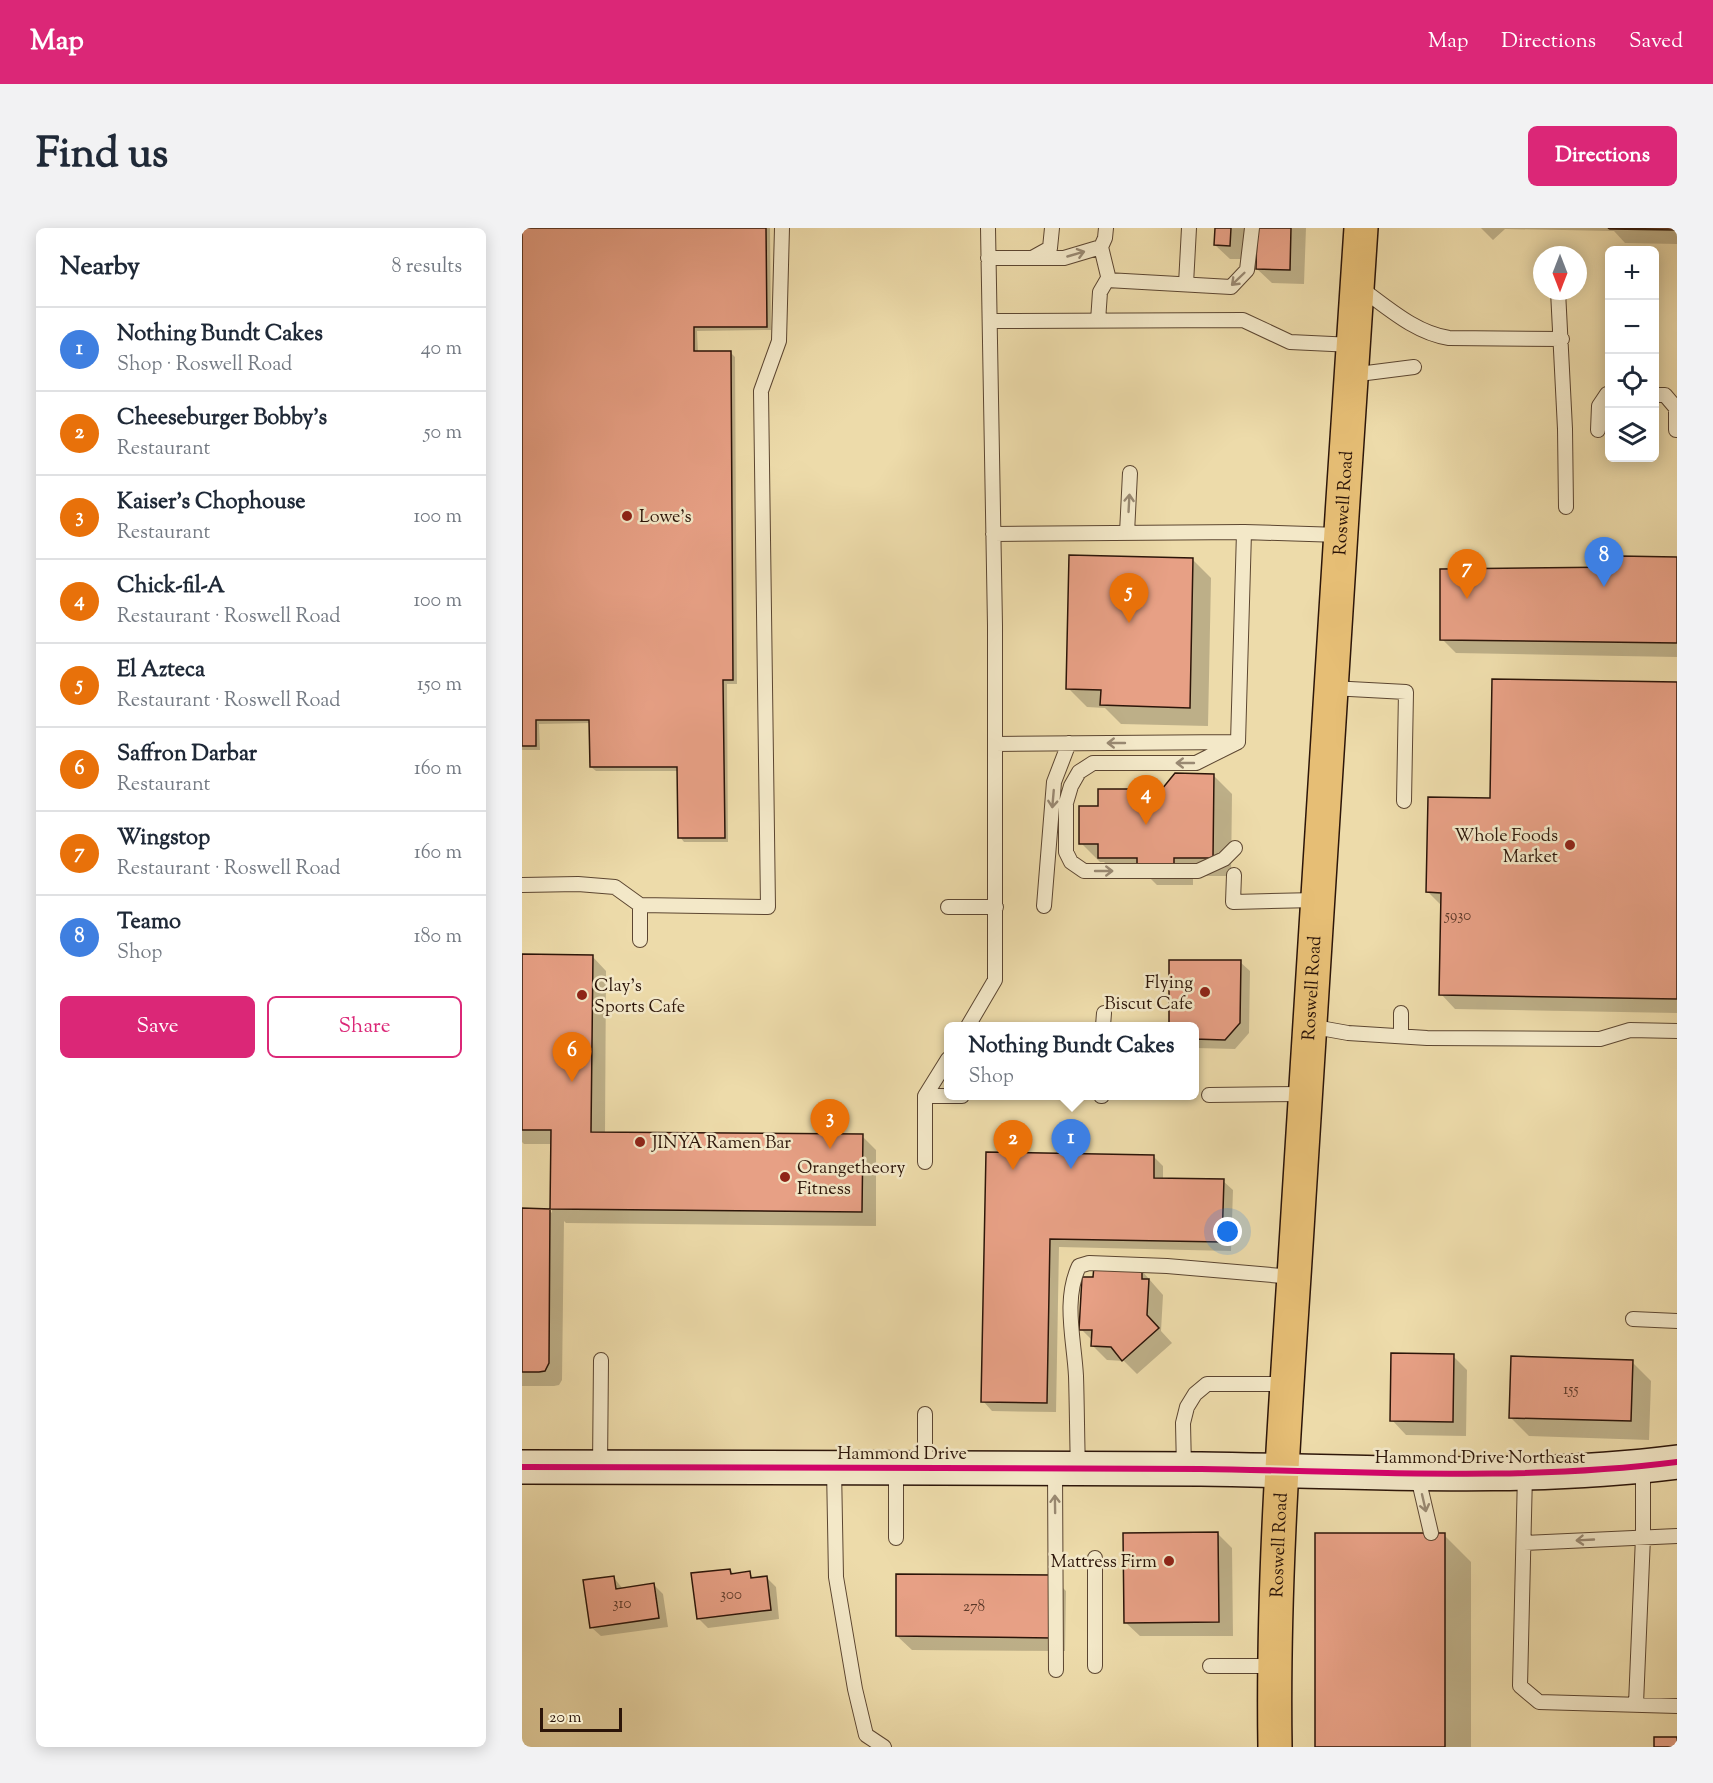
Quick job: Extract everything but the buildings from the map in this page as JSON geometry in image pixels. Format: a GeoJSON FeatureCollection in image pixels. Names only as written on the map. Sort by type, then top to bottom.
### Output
{"type":"FeatureCollection","features":[{"type":"Feature","properties":{"kind":"main road","name":"Roswell Road"},"geometry":{"type":"LineString","coordinates":[[1275,1747],[1275,1665],[1282,1471],[1316,900],[1361,228]]}},
{"type":"Feature","properties":{"kind":"street","name":"Hammond Drive Northeast"},"geometry":{"type":"LineString","coordinates":[[1282,1471],[1525,1473],[1606,1471],[1677,1462]]}},
{"type":"Feature","properties":{"kind":"street","name":"Hammond Drive"},"geometry":{"type":"LineString","coordinates":[[522,1467],[1282,1471]]}},
{"type":"Feature","properties":{"kind":"lane"},"geometry":{"type":"LineString","coordinates":[[522,885],[578,884],[615,887],[640,905],[768,907],[761,390],[779,341],[782,228]]}},
{"type":"Feature","properties":{"kind":"lane"},"geometry":{"type":"LineString","coordinates":[[970,1022],[995,980],[995,744],[988,228]]}},
{"type":"Feature","properties":{"kind":"lane"},"geometry":{"type":"LineString","coordinates":[[1031,259],[1050,248],[1052,228]]}},
{"type":"Feature","properties":{"kind":"lane"},"geometry":{"type":"LineString","coordinates":[[1106,228],[1101,248],[1110,280]]}},
{"type":"Feature","properties":{"kind":"lane"},"geometry":{"type":"LineString","coordinates":[[1186,284],[1190,228]]}},
{"type":"Feature","properties":{"kind":"lane"},"geometry":{"type":"LineString","coordinates":[[1098,321],[1100,292],[1107,280],[1231,287],[1247,270],[1252,228]]}},
{"type":"Feature","properties":{"kind":"lane"},"geometry":{"type":"LineString","coordinates":[[988,258],[1064,258],[1101,248]]}},
{"type":"Feature","properties":{"kind":"lane"},"geometry":{"type":"LineString","coordinates":[[1357,286],[1415,327],[1433,336],[1562,339]]}},
{"type":"Feature","properties":{"kind":"lane"},"geometry":{"type":"LineString","coordinates":[[1559,300],[1562,339],[1566,507]]}},
{"type":"Feature","properties":{"kind":"lane"},"geometry":{"type":"LineString","coordinates":[[990,321],[1243,320],[1290,342],[1352,360],[1414,367]]}},
{"type":"Feature","properties":{"kind":"lane"},"geometry":{"type":"LineString","coordinates":[[1659,395],[1665,395],[1676,408],[1676,430]]}},
{"type":"Feature","properties":{"kind":"lane"},"geometry":{"type":"LineString","coordinates":[[1598,430],[1599,406],[1605,397]]}},
{"type":"Feature","properties":{"kind":"lane"},"geometry":{"type":"LineString","coordinates":[[1127,533],[1130,473]]}},
{"type":"Feature","properties":{"kind":"lane"},"geometry":{"type":"LineString","coordinates":[[993,534],[1244,532],[1340,536]]}},
{"type":"Feature","properties":{"kind":"lane"},"geometry":{"type":"LineString","coordinates":[[1238,742],[1244,532]]}},
{"type":"Feature","properties":{"kind":"lane"},"geometry":{"type":"LineString","coordinates":[[1330,688],[1406,692],[1404,801]]}},
{"type":"Feature","properties":{"kind":"lane"},"geometry":{"type":"LineString","coordinates":[[995,744],[1238,742]]}},
{"type":"Feature","properties":{"kind":"lane"},"geometry":{"type":"LineString","coordinates":[[1234,848],[1224,859],[1198,871],[1084,871],[1071,862],[1066,852],[1066,803],[1071,786],[1079,772],[1093,763],[1196,763],[1238,742]]}},
{"type":"Feature","properties":{"kind":"lane"},"geometry":{"type":"LineString","coordinates":[[1044,906],[1054,782],[1069,743]]}},
{"type":"Feature","properties":{"kind":"lane"},"geometry":{"type":"LineString","coordinates":[[1234,875],[1233,902],[1316,900]]}},
{"type":"Feature","properties":{"kind":"lane"},"geometry":{"type":"LineString","coordinates":[[640,905],[640,940]]}},
{"type":"Feature","properties":{"kind":"lane"},"geometry":{"type":"LineString","coordinates":[[948,907],[996,907]]}},
{"type":"Feature","properties":{"kind":"lane"},"geometry":{"type":"LineString","coordinates":[[1401,1013],[1401,1036]]}},
{"type":"Feature","properties":{"kind":"lane"},"geometry":{"type":"LineString","coordinates":[[1309,1026],[1348,1033],[1427,1038],[1600,1039],[1630,1030],[1677,1031]]}},
{"type":"Feature","properties":{"kind":"lane"},"geometry":{"type":"LineString","coordinates":[[925,1162],[925,1096],[944,1065]]}},
{"type":"Feature","properties":{"kind":"lane"},"geometry":{"type":"LineString","coordinates":[[1209,1095],[1305,1094]]}},
{"type":"Feature","properties":{"kind":"lane"},"geometry":{"type":"LineString","coordinates":[[925,1096],[944,1096]]}},
{"type":"Feature","properties":{"kind":"lane"},"geometry":{"type":"LineString","coordinates":[[1056,1670],[1055,1540],[1066,1469],[1076,1374],[1070,1314],[1074,1277],[1079,1266],[1089,1263],[1167,1266],[1294,1277]]}},
{"type":"Feature","properties":{"kind":"lane"},"geometry":{"type":"LineString","coordinates":[[1633,1319],[1677,1321]]}},
{"type":"Feature","properties":{"kind":"lane"},"geometry":{"type":"LineString","coordinates":[[600,1467],[601,1360]]}},
{"type":"Feature","properties":{"kind":"lane"},"geometry":{"type":"LineString","coordinates":[[1184,1469],[1184,1423],[1187,1407],[1195,1394],[1208,1384],[1287,1384]]}},
{"type":"Feature","properties":{"kind":"lane"},"geometry":{"type":"LineString","coordinates":[[896,1538],[910,1468],[925,1414]]}},
{"type":"Feature","properties":{"kind":"lane"},"geometry":{"type":"LineString","coordinates":[[1636,1704],[1643,1537],[1643,1467]]}},
{"type":"Feature","properties":{"kind":"lane"},"geometry":{"type":"LineString","coordinates":[[834,1468],[836,1577],[855,1689],[866,1735],[884,1747]]}},
{"type":"Feature","properties":{"kind":"lane"},"geometry":{"type":"LineString","coordinates":[[1417,1473],[1431,1533]]}},
{"type":"Feature","properties":{"kind":"lane"},"geometry":{"type":"LineString","coordinates":[[1525,1473],[1520,1686],[1539,1702],[1677,1706]]}},
{"type":"Feature","properties":{"kind":"lane"},"geometry":{"type":"LineString","coordinates":[[1524,1543],[1677,1536]]}},
{"type":"Feature","properties":{"kind":"lane"},"geometry":{"type":"LineString","coordinates":[[1095,1558],[1095,1665]]}},
{"type":"Feature","properties":{"kind":"lane"},"geometry":{"type":"LineString","coordinates":[[1210,1665],[1275,1665]]}},
{"type":"Feature","properties":{"kind":"cycle path"},"geometry":{"type":"LineString","coordinates":[[522,1467],[1116,1468],[1499,1474],[1618,1468],[1677,1462]]}},
{"type":"Feature","properties":{"kind":"place","name":"Lowe's"},"geometry":{"type":"Point","coordinates":[627,516]}},
{"type":"Feature","properties":{"kind":"place","name":"Teamo"},"geometry":{"type":"Point","coordinates":[1604,587]}},
{"type":"Feature","properties":{"kind":"place","name":"Wingstop"},"geometry":{"type":"Point","coordinates":[1467,599]}},
{"type":"Feature","properties":{"kind":"place","name":"El Azteca"},"geometry":{"type":"Point","coordinates":[1129,623]}},
{"type":"Feature","properties":{"kind":"place","name":"Chick-fil-A"},"geometry":{"type":"Point","coordinates":[1146,825]}},
{"type":"Feature","properties":{"kind":"place","name":"Whole Foods Market"},"geometry":{"type":"Point","coordinates":[1570,845]}},
{"type":"Feature","properties":{"kind":"place","name":"Flying Biscut Cafe"},"geometry":{"type":"Point","coordinates":[1205,992]}},
{"type":"Feature","properties":{"kind":"place","name":"Clay's Sports Cafe"},"geometry":{"type":"Point","coordinates":[582,995]}},
{"type":"Feature","properties":{"kind":"place","name":"Saffron Darbar"},"geometry":{"type":"Point","coordinates":[572,1082]}},
{"type":"Feature","properties":{"kind":"place","name":"JINYA Ramen Bar"},"geometry":{"type":"Point","coordinates":[640,1142]}},
{"type":"Feature","properties":{"kind":"place","name":"Kaiser's Chophouse"},"geometry":{"type":"Point","coordinates":[830,1149]}},
{"type":"Feature","properties":{"kind":"place","name":"Nothing Bundt Cakes"},"geometry":{"type":"Point","coordinates":[1071,1169]}},
{"type":"Feature","properties":{"kind":"place","name":"Cheeseburger Bobby's"},"geometry":{"type":"Point","coordinates":[1013,1170]}},
{"type":"Feature","properties":{"kind":"place","name":"Orangetheory Fitness"},"geometry":{"type":"Point","coordinates":[785,1177]}},
{"type":"Feature","properties":{"kind":"place","name":"Mattress Firm"},"geometry":{"type":"Point","coordinates":[1169,1561]}}]}
